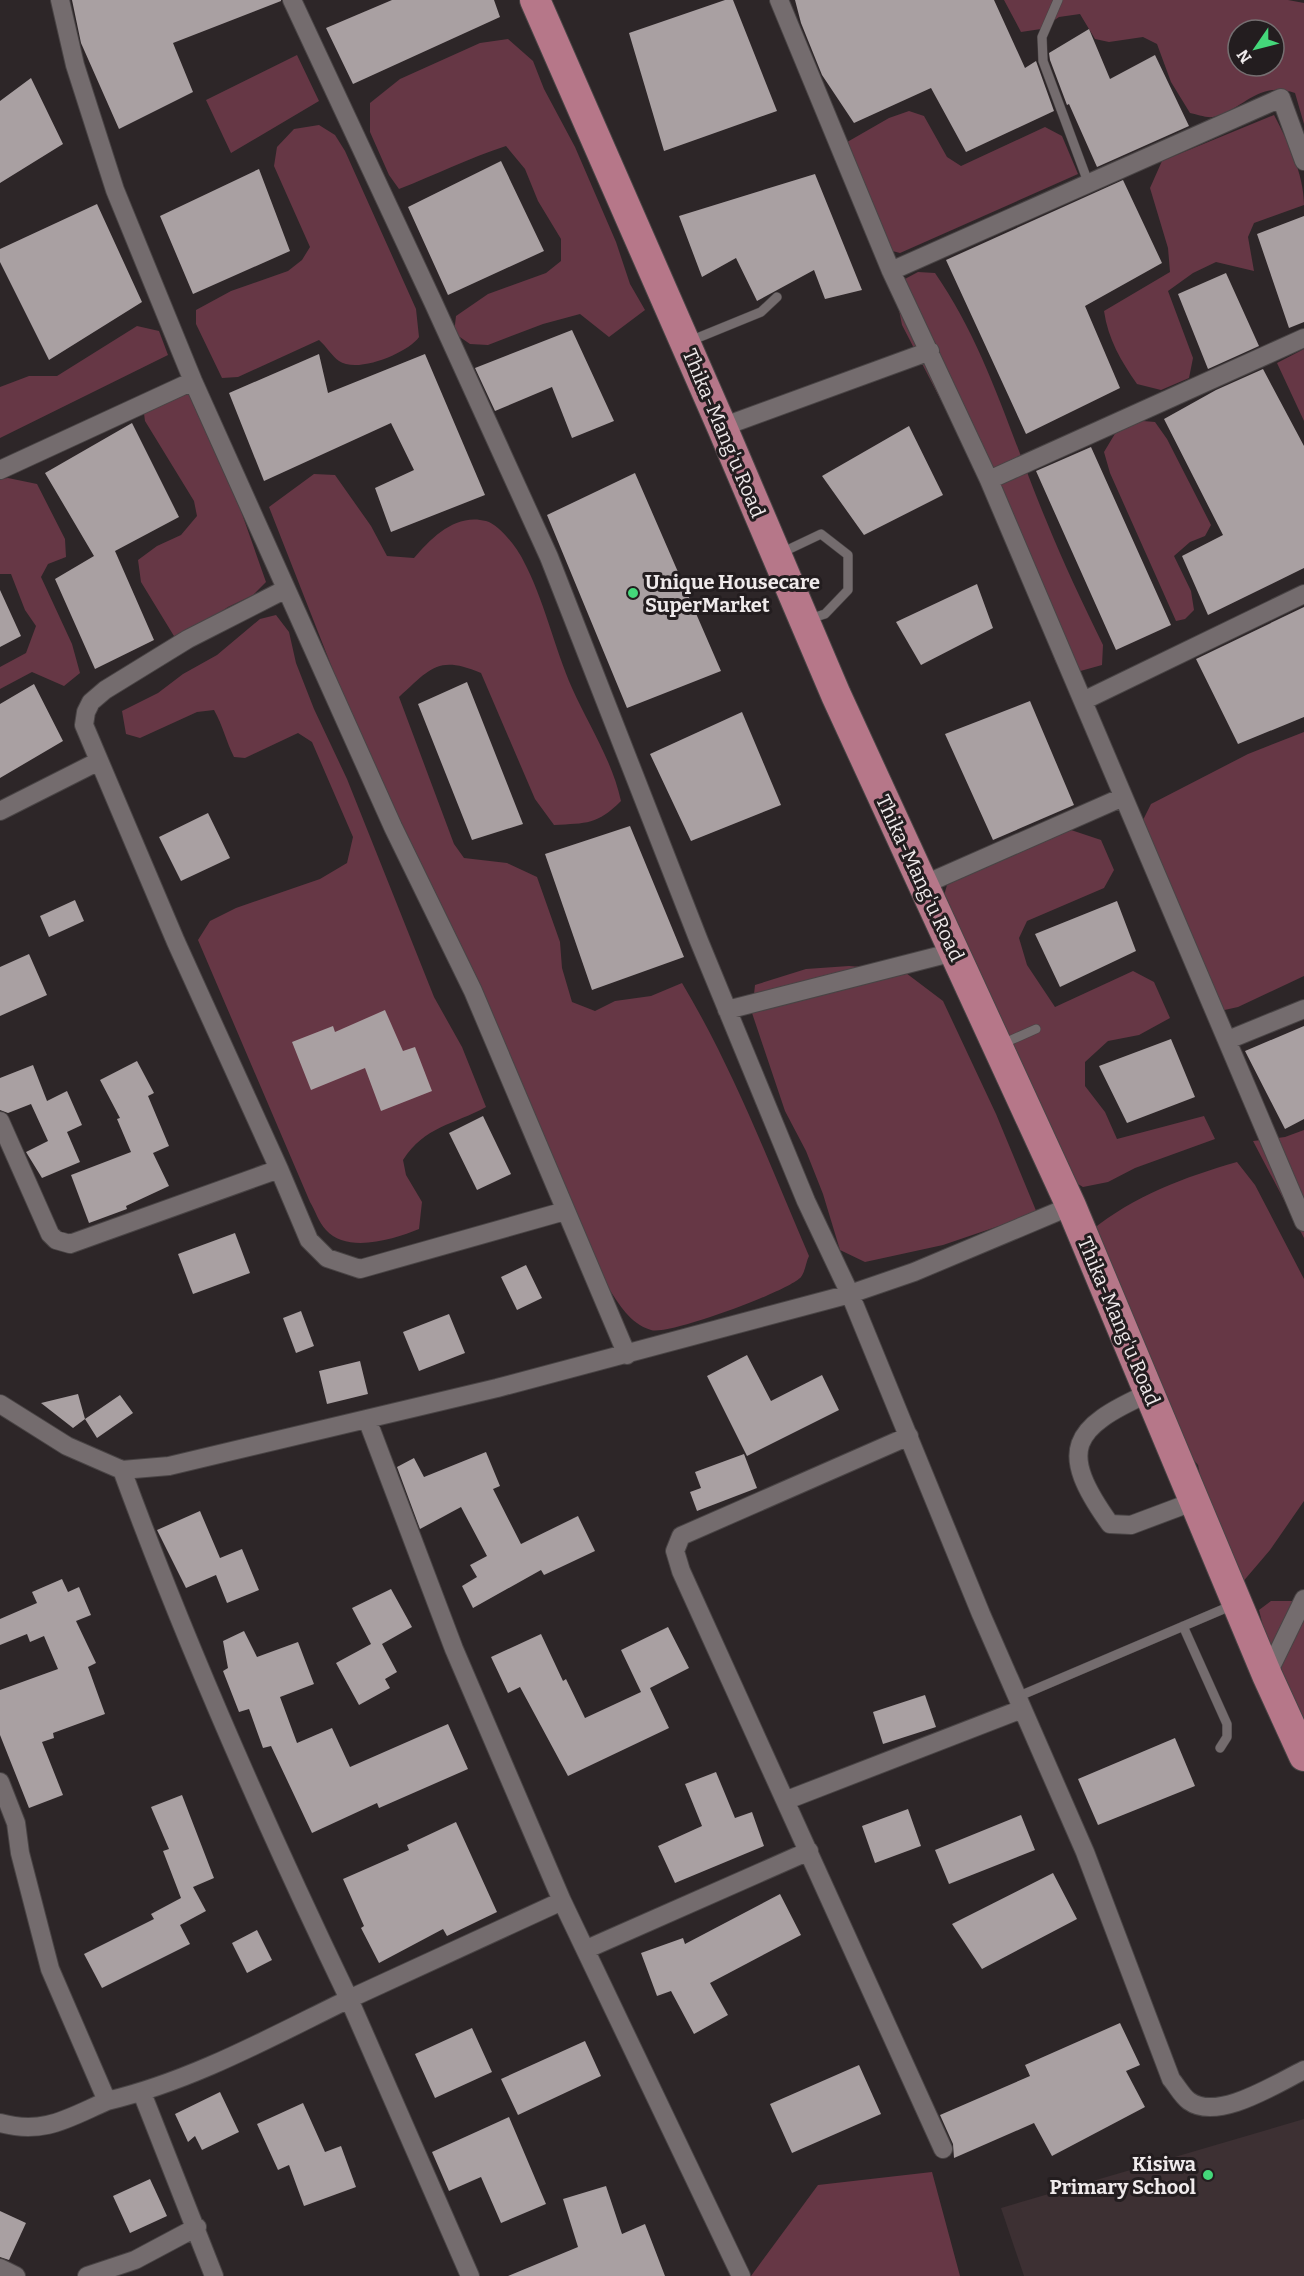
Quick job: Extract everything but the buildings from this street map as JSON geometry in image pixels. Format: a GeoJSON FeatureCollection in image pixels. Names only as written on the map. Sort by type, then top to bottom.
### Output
{"type":"FeatureCollection","features":[{"type":"Feature","properties":{"kind":"highway","name":"Thika-Mang'u Road"},"geometry":{"type":"LineString","coordinates":[[535,0],[804,620],[1071,1206],[1267,1675],[1304,1756]]}},
{"type":"Feature","properties":{"kind":"street"},"geometry":{"type":"LineString","coordinates":[[60,0],[75,65],[115,190],[193,381],[393,827],[473,992],[627,1355]]}},
{"type":"Feature","properties":{"kind":"street"},"geometry":{"type":"LineString","coordinates":[[292,0],[549,557],[727,1010],[806,1201],[850,1294],[1084,1852],[1171,2079],[1190,2102],[1211,2109],[1237,2102],[1304,2070]]}},
{"type":"Feature","properties":{"kind":"street"},"geometry":{"type":"LineString","coordinates":[[779,0],[891,271],[989,480],[1304,1222]]}},
{"type":"Feature","properties":{"kind":"street"},"geometry":{"type":"LineString","coordinates":[[891,271],[1281,98],[1304,162]]}},
{"type":"Feature","properties":{"kind":"street"},"geometry":{"type":"LineString","coordinates":[[989,480],[1304,338]]}},
{"type":"Feature","properties":{"kind":"street"},"geometry":{"type":"LineString","coordinates":[[722,427],[930,351]]}},
{"type":"Feature","properties":{"kind":"street"},"geometry":{"type":"LineString","coordinates":[[0,470],[193,381]]}},
{"type":"Feature","properties":{"kind":"street"},"geometry":{"type":"LineString","coordinates":[[286,589],[188,639],[105,690],[92,702],[86,712],[84,725],[176,942],[309,1240],[327,1258],[360,1269],[565,1211]]}},
{"type":"Feature","properties":{"kind":"street"},"geometry":{"type":"LineString","coordinates":[[1083,701],[1304,594]]}},
{"type":"Feature","properties":{"kind":"street"},"geometry":{"type":"LineString","coordinates":[[0,811],[99,761]]}},
{"type":"Feature","properties":{"kind":"street"},"geometry":{"type":"LineString","coordinates":[[923,885],[1123,797]]}},
{"type":"Feature","properties":{"kind":"street"},"geometry":{"type":"LineString","coordinates":[[727,1010],[954,952]]}},
{"type":"Feature","properties":{"kind":"street"},"geometry":{"type":"LineString","coordinates":[[1228,1040],[1304,1009]]}},
{"type":"Feature","properties":{"kind":"street"},"geometry":{"type":"LineString","coordinates":[[0,1121],[50,1234],[56,1240],[70,1244],[279,1169]]}},
{"type":"Feature","properties":{"kind":"street"},"geometry":{"type":"LineString","coordinates":[[0,1404],[67,1446],[122,1470],[169,1466],[627,1355],[850,1294],[914,1272],[1071,1206]]}},
{"type":"Feature","properties":{"kind":"street"},"geometry":{"type":"LineString","coordinates":[[1149,1393],[1096,1420],[1081,1437],[1078,1463],[1095,1503],[1110,1524],[1131,1525],[1195,1501]]}},
{"type":"Feature","properties":{"kind":"street"},"geometry":{"type":"LineString","coordinates":[[367,1419],[454,1648],[562,1901],[587,1949],[741,2276]]}},
{"type":"Feature","properties":{"kind":"street"},"geometry":{"type":"LineString","coordinates":[[909,1436],[738,1509],[681,1536],[675,1551],[681,1571],[787,1800],[943,2149]]}},
{"type":"Feature","properties":{"kind":"street"},"geometry":{"type":"LineString","coordinates":[[122,1470],[153,1556],[240,1762],[349,1999],[470,2276]]}},
{"type":"Feature","properties":{"kind":"street"},"geometry":{"type":"LineString","coordinates":[[1267,1675],[1304,1599]]}},
{"type":"Feature","properties":{"kind":"street"},"geometry":{"type":"LineString","coordinates":[[787,1800],[1020,1703]]}},
{"type":"Feature","properties":{"kind":"street"},"geometry":{"type":"LineString","coordinates":[[0,1782],[16,1823],[23,1863],[50,1969],[107,2101]]}},
{"type":"Feature","properties":{"kind":"street"},"geometry":{"type":"LineString","coordinates":[[587,1949],[809,1851]]}},
{"type":"Feature","properties":{"kind":"street"},"geometry":{"type":"LineString","coordinates":[[0,2123],[22,2129],[36,2129],[107,2101],[142,2093],[225,2059],[562,1901]]}},
{"type":"Feature","properties":{"kind":"street"},"geometry":{"type":"LineString","coordinates":[[142,2093],[197,2227],[214,2276]]}},
{"type":"Feature","properties":{"kind":"street"},"geometry":{"type":"LineString","coordinates":[[87,2276],[135,2260],[197,2227]]}},
{"type":"Feature","properties":{"kind":"street"},"geometry":{"type":"LineString","coordinates":[[0,2268],[16,2276]]}},
{"type":"Feature","properties":{"kind":"lane"},"geometry":{"type":"LineString","coordinates":[[1058,0],[1042,37],[1042,61],[1088,182]]}},
{"type":"Feature","properties":{"kind":"lane"},"geometry":{"type":"LineString","coordinates":[[685,343],[762,312],[777,297]]}},
{"type":"Feature","properties":{"kind":"lane"},"geometry":{"type":"LineString","coordinates":[[776,555],[821,534],[848,555],[848,590],[825,614],[804,620]]}},
{"type":"Feature","properties":{"kind":"lane"},"geometry":{"type":"LineString","coordinates":[[998,1046],[1036,1029]]}},
{"type":"Feature","properties":{"kind":"lane"},"geometry":{"type":"LineString","coordinates":[[1020,1703],[1183,1626],[1237,1604]]}},
{"type":"Feature","properties":{"kind":"lane"},"geometry":{"type":"LineString","coordinates":[[1183,1626],[1227,1724],[1227,1737],[1220,1748]]}},
{"type":"Feature","properties":{"kind":"shaded area"},"geometry":{"type":"Polygon","coordinates":[[[1004,0],[1288,0],[1304,3],[1304,124],[1295,93],[1282,90],[1261,93],[1213,117],[1190,113],[1171,82],[1157,44],[1143,37],[1109,42],[1095,39],[1080,14],[1059,17],[1041,29],[1021,32],[1004,0]]]}},
{"type":"Feature","properties":{"kind":"shaded area"},"geometry":{"type":"Polygon","coordinates":[[[508,39],[533,61],[544,89],[575,147],[616,242],[630,284],[645,310],[609,337],[580,314],[543,324],[488,345],[470,344],[454,333],[456,316],[488,294],[546,273],[561,261],[561,239],[538,201],[525,169],[506,146],[399,189],[389,175],[370,132],[370,103],[400,79],[480,43],[508,39]]]}},
{"type":"Feature","properties":{"kind":"shaded area"},"geometry":{"type":"Polygon","coordinates":[[[297,55],[319,101],[231,153],[206,100],[297,55]]]}},
{"type":"Feature","properties":{"kind":"shaded area"},"geometry":{"type":"Polygon","coordinates":[[[909,111],[924,116],[947,157],[961,166],[1045,127],[1062,136],[1078,174],[900,253],[877,247],[842,145],[889,118],[909,111]]]}},
{"type":"Feature","properties":{"kind":"shaded area"},"geometry":{"type":"Polygon","coordinates":[[[1274,115],[1290,147],[1298,170],[1304,205],[1254,223],[1248,237],[1254,271],[1216,262],[1193,273],[1168,291],[1193,358],[1189,378],[1161,390],[1137,384],[1116,349],[1104,311],[1170,272],[1168,248],[1150,188],[1162,161],[1274,115]]]}},
{"type":"Feature","properties":{"kind":"shaded area"},"geometry":{"type":"Polygon","coordinates":[[[319,125],[335,135],[345,151],[416,309],[419,337],[394,355],[358,365],[339,361],[319,340],[238,377],[222,378],[196,324],[196,310],[231,291],[288,271],[302,260],[310,247],[274,166],[277,147],[294,129],[319,125]]]}},
{"type":"Feature","properties":{"kind":"shaded area"},"geometry":{"type":"Polygon","coordinates":[[[918,272],[935,273],[984,362],[1033,489],[1073,583],[1103,645],[1102,665],[1066,675],[1056,663],[987,489],[902,325],[896,295],[903,280],[918,272]]]}},
{"type":"Feature","properties":{"kind":"shaded area"},"geometry":{"type":"Polygon","coordinates":[[[137,326],[159,331],[168,355],[0,438],[0,387],[29,376],[57,376],[137,326]]]}},
{"type":"Feature","properties":{"kind":"shaded area"},"geometry":{"type":"Polygon","coordinates":[[[1304,349],[1304,421],[1277,363],[1304,349]]]}},
{"type":"Feature","properties":{"kind":"shaded area"},"geometry":{"type":"Polygon","coordinates":[[[184,384],[200,412],[228,474],[266,582],[253,595],[228,607],[177,641],[141,582],[138,560],[157,546],[181,535],[197,516],[194,501],[145,421],[142,399],[184,384]]]}},
{"type":"Feature","properties":{"kind":"shaded area"},"geometry":{"type":"Polygon","coordinates":[[[1143,421],[1155,422],[1167,439],[1211,525],[1205,536],[1190,542],[1174,556],[1191,591],[1194,610],[1185,619],[1176,621],[1110,473],[1104,452],[1116,432],[1143,421]]]}},
{"type":"Feature","properties":{"kind":"shaded area"},"geometry":{"type":"Polygon","coordinates":[[[314,474],[335,475],[371,526],[387,556],[414,558],[446,529],[465,520],[475,519],[486,521],[497,527],[520,555],[537,591],[572,688],[612,771],[621,801],[598,819],[575,824],[554,825],[535,799],[481,673],[455,665],[436,667],[419,678],[399,697],[454,844],[464,858],[507,863],[537,877],[560,942],[562,968],[572,1002],[595,1011],[615,1001],[651,996],[682,983],[734,1083],[809,1256],[801,1277],[792,1284],[753,1302],[703,1320],[662,1330],[651,1330],[637,1323],[607,1286],[413,874],[269,507],[314,474]]]}},
{"type":"Feature","properties":{"kind":"shaded area"},"geometry":{"type":"Polygon","coordinates":[[[8,478],[37,484],[65,539],[66,557],[48,564],[41,577],[72,644],[80,673],[64,686],[32,672],[0,689],[0,667],[26,653],[36,626],[25,610],[11,574],[0,574],[0,479],[8,478]]]}},
{"type":"Feature","properties":{"kind":"shaded area"},"geometry":{"type":"Polygon","coordinates":[[[276,615],[289,632],[296,663],[314,709],[347,779],[434,997],[462,1047],[486,1107],[430,1133],[403,1160],[406,1175],[422,1202],[419,1229],[385,1240],[358,1243],[346,1241],[335,1237],[321,1224],[198,940],[210,921],[236,908],[320,879],[347,863],[353,837],[312,742],[298,733],[245,758],[234,757],[214,710],[197,712],[140,738],[126,734],[122,711],[158,693],[183,674],[217,655],[260,619],[276,615]]]}},
{"type":"Feature","properties":{"kind":"shaded area"},"geometry":{"type":"Polygon","coordinates":[[[1304,732],[1304,976],[1238,1007],[1211,1013],[1138,830],[1151,804],[1248,754],[1304,732]]]}},
{"type":"Feature","properties":{"kind":"shaded area"},"geometry":{"type":"Polygon","coordinates":[[[1071,830],[1101,840],[1114,870],[1104,888],[1027,921],[1019,938],[1027,965],[1055,1007],[1133,971],[1154,982],[1170,1018],[1139,1035],[1108,1041],[1085,1062],[1085,1086],[1105,1112],[1117,1139],[1204,1116],[1215,1139],[1135,1168],[1108,1182],[1083,1187],[1066,1177],[943,899],[949,878],[1071,830]]]}},
{"type":"Feature","properties":{"kind":"shaded area"},"geometry":{"type":"Polygon","coordinates":[[[849,966],[902,970],[943,1001],[996,1114],[1037,1213],[943,1245],[865,1262],[840,1250],[823,1194],[806,1151],[785,1111],[752,1013],[755,985],[806,969],[849,966]]]}},
{"type":"Feature","properties":{"kind":"shaded area"},"geometry":{"type":"Polygon","coordinates":[[[1304,1130],[1304,1238],[1253,1141],[1285,1137],[1304,1130]]]}},
{"type":"Feature","properties":{"kind":"shaded area"},"geometry":{"type":"Polygon","coordinates":[[[1237,1162],[1255,1185],[1304,1279],[1304,1501],[1270,1550],[1241,1584],[1204,1496],[1198,1465],[1187,1452],[1091,1231],[1124,1208],[1160,1189],[1237,1162]]]}},
{"type":"Feature","properties":{"kind":"shaded area"},"geometry":{"type":"Polygon","coordinates":[[[1271,1601],[1304,1601],[1304,1730],[1265,1634],[1259,1610],[1271,1601]]]}},
{"type":"Feature","properties":{"kind":"shaded area","name":"Kisiwa Primary School"},"geometry":{"type":"Polygon","coordinates":[[[1304,2119],[1304,2276],[1024,2276],[1001,2208],[1304,2119]]]}},
{"type":"Feature","properties":{"kind":"shaded area"},"geometry":{"type":"Polygon","coordinates":[[[932,2172],[960,2276],[751,2276],[818,2185],[932,2172]]]}},
{"type":"Feature","properties":{"kind":"place","name":"Unique Housecare SuperMarket"},"geometry":{"type":"Point","coordinates":[633,593]}},
{"type":"Feature","properties":{"kind":"place","name":"Kisiwa Primary School"},"geometry":{"type":"Point","coordinates":[1208,2175]}}]}
